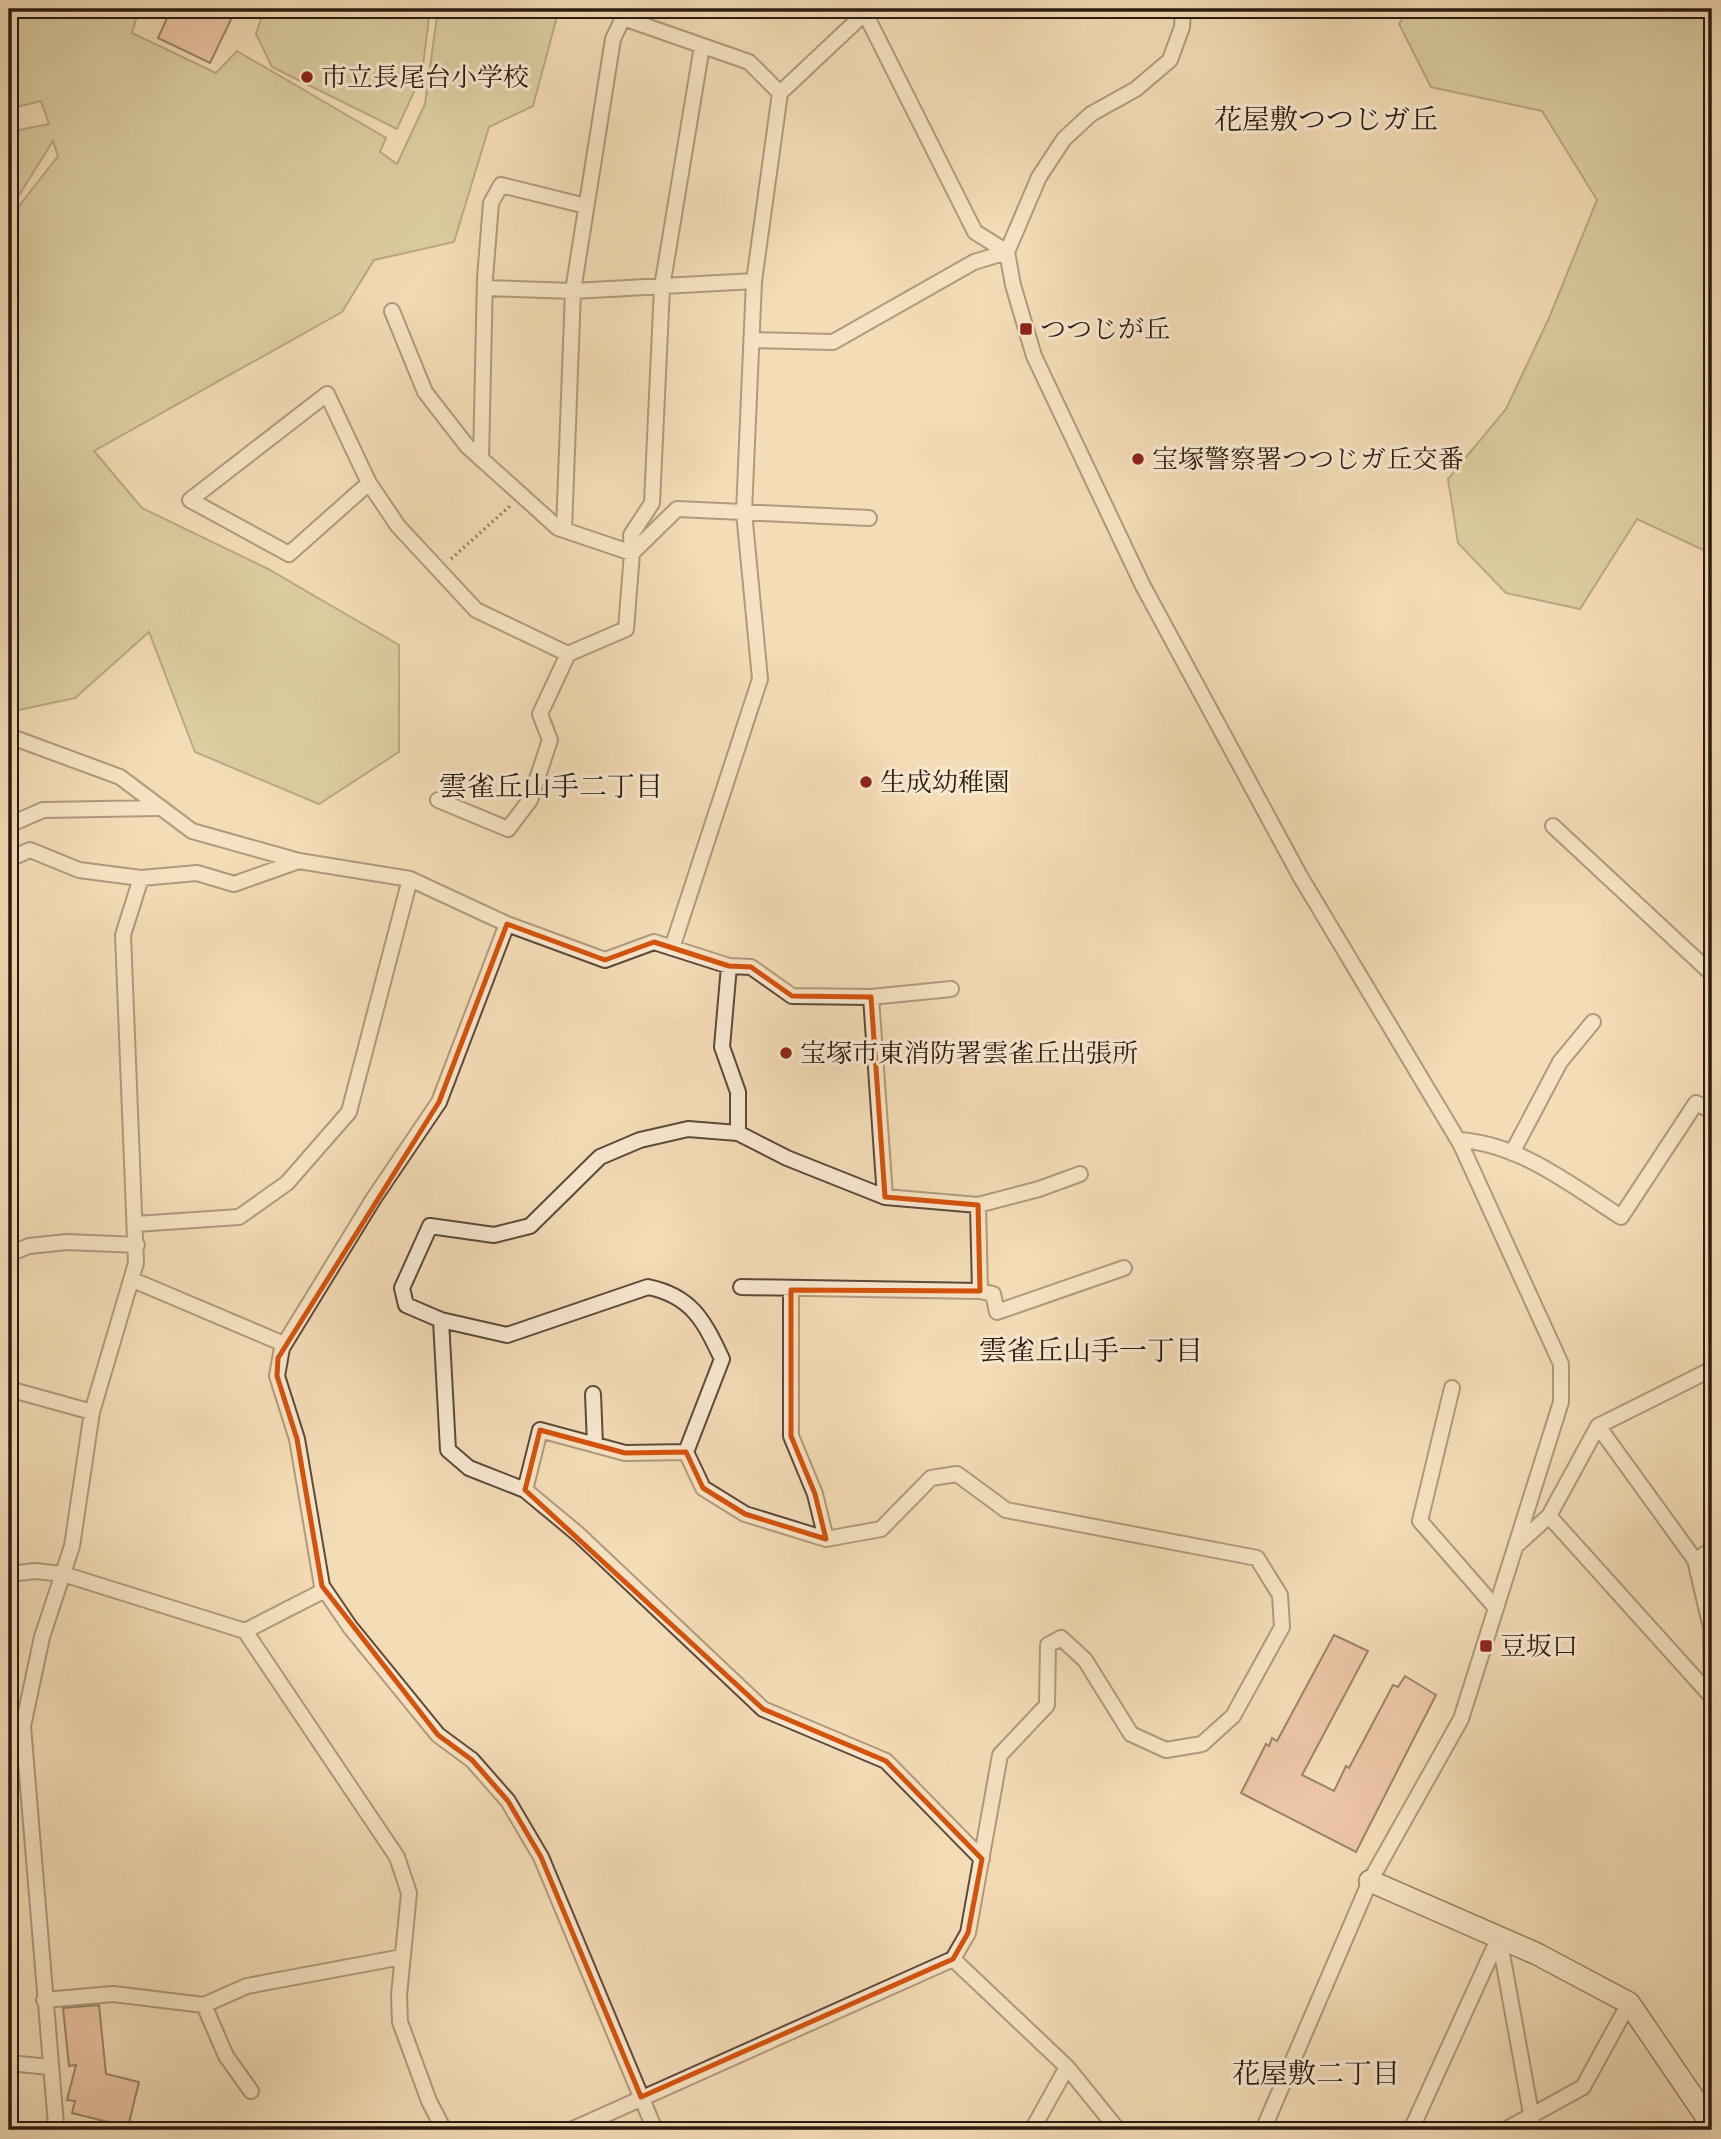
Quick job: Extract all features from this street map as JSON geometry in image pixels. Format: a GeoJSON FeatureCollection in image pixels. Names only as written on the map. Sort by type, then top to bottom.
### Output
{"type":"FeatureCollection","features":[{"type":"Feature","properties":{"kind":"street"},"geometry":{"type":"LineString","coordinates":[[1183,9],[1182,27],[1170,60],[1136,89],[1091,114],[1064,139],[1039,177],[1007,252],[1034,356],[1143,586],[1300,876],[1458,1140],[1561,1364],[1561,1402],[1461,1719],[1370,1881],[1263,2130]]}},
{"type":"Feature","properties":{"kind":"street"},"geometry":{"type":"LineString","coordinates":[[672,948],[760,679],[744,512],[754,281],[780,93],[864,11],[975,232],[1007,252]]}},
{"type":"Feature","properties":{"kind":"street"},"geometry":{"type":"LineString","coordinates":[[564,530],[573,291],[612,39],[623,18],[749,62],[780,93]]}},
{"type":"Feature","properties":{"kind":"street"},"geometry":{"type":"LineString","coordinates":[[438,800],[508,829],[530,800],[550,740],[540,714],[568,654],[626,629],[631,535],[652,503],[662,287],[702,46]]}},
{"type":"Feature","properties":{"kind":"street"},"geometry":{"type":"LineString","coordinates":[[481,459],[485,288],[491,203],[501,185],[586,206]]}},
{"type":"Feature","properties":{"kind":"street"},"geometry":{"type":"LineString","coordinates":[[751,340],[833,342],[974,262],[1007,252]]}},
{"type":"Feature","properties":{"kind":"street"},"geometry":{"type":"LineString","coordinates":[[485,288],[573,291],[754,281]]}},
{"type":"Feature","properties":{"kind":"street"},"geometry":{"type":"LineString","coordinates":[[392,311],[425,392],[467,446],[564,530],[632,553]]}},
{"type":"Feature","properties":{"kind":"street"},"geometry":{"type":"LineString","coordinates":[[369,483],[289,554],[190,500],[327,394],[369,483],[398,526],[476,610],[568,654]]}},
{"type":"Feature","properties":{"kind":"street"},"geometry":{"type":"LineString","coordinates":[[632,553],[677,509],[869,518]]}},
{"type":"Feature","properties":{"kind":"street"},"geometry":{"type":"LineString","coordinates":[[9,736],[120,777],[192,831],[299,861],[410,879],[507,924],[605,960],[654,942],[729,966],[751,967],[792,996],[871,997],[951,989]]}},
{"type":"Feature","properties":{"kind":"street"},"geometry":{"type":"LineString","coordinates":[[9,825],[43,810],[158,808]]}},
{"type":"Feature","properties":{"kind":"street"},"geometry":{"type":"LineString","coordinates":[[1553,826],[1712,974]]}},
{"type":"Feature","properties":{"kind":"street"},"geometry":{"type":"LineString","coordinates":[[9,859],[30,850],[79,870],[141,878],[197,873],[234,884],[299,861]]}},
{"type":"Feature","properties":{"kind":"street"},"geometry":{"type":"LineString","coordinates":[[59,2129],[44,2000],[23,1726],[42,1637],[72,1546],[92,1412],[133,1280],[137,1245],[123,935],[141,878]]}},
{"type":"Feature","properties":{"kind":"street"},"geometry":{"type":"LineString","coordinates":[[136,1224],[240,1217],[287,1183],[349,1112],[410,879]]}},
{"type":"Feature","properties":{"kind":"street"},"geometry":{"type":"LineString","coordinates":[[507,924],[439,1102],[374,1198],[284,1344],[278,1358],[277,1376],[297,1438],[325,1590],[350,1627],[438,1735],[472,1760],[508,1801],[541,1857],[655,2130]]}},
{"type":"Feature","properties":{"kind":"street"},"geometry":{"type":"LineString","coordinates":[[729,966],[722,1047],[738,1092],[738,1133]]}},
{"type":"Feature","properties":{"kind":"street"},"geometry":{"type":"LineString","coordinates":[[871,997],[885,1197]]}},
{"type":"Feature","properties":{"kind":"street"},"geometry":{"type":"LineString","coordinates":[[1512,1153],[1560,1062],[1593,1022]]}},
{"type":"Feature","properties":{"kind":"street"},"geometry":{"type":"LineString","coordinates":[[1458,1140],[1484,1141],[1534,1163],[1621,1217],[1696,1103],[1712,1111]]}},
{"type":"Feature","properties":{"kind":"street"},"geometry":{"type":"LineString","coordinates":[[571,2130],[953,1959],[968,1933],[1000,1755],[1047,1705],[1048,1645],[1061,1638],[1085,1660],[1131,1734],[1166,1750],[1202,1744],[1233,1716],[1282,1627],[1280,1595],[1257,1558],[1006,1510],[957,1474],[930,1478],[881,1529],[825,1539],[745,1514],[704,1488],[686,1452],[722,1359],[702,1318],[670,1292],[648,1287],[507,1335],[440,1321],[406,1305],[402,1288],[430,1226],[494,1235],[530,1226],[600,1157],[640,1140],[688,1129],[738,1133],[787,1158],[885,1197],[978,1205],[1039,1189],[1080,1174]]}},
{"type":"Feature","properties":{"kind":"street"},"geometry":{"type":"LineString","coordinates":[[978,1205],[980,1292]]}},
{"type":"Feature","properties":{"kind":"street"},"geometry":{"type":"LineString","coordinates":[[9,1254],[29,1246],[67,1242],[137,1245]]}},
{"type":"Feature","properties":{"kind":"street"},"geometry":{"type":"LineString","coordinates":[[741,1287],[980,1292],[993,1294],[998,1312],[1124,1268]]}},
{"type":"Feature","properties":{"kind":"street"},"geometry":{"type":"LineString","coordinates":[[133,1280],[284,1344]]}},
{"type":"Feature","properties":{"kind":"street"},"geometry":{"type":"LineString","coordinates":[[791,1290],[791,1436],[815,1494],[825,1539]]}},
{"type":"Feature","properties":{"kind":"street"},"geometry":{"type":"LineString","coordinates":[[440,1321],[448,1450],[469,1468],[525,1490],[578,1534],[763,1709],[886,1762],[982,1859]]}},
{"type":"Feature","properties":{"kind":"street"},"geometry":{"type":"LineString","coordinates":[[1517,1545],[1549,1516],[1598,1426],[1711,1372]]}},
{"type":"Feature","properties":{"kind":"street"},"geometry":{"type":"LineString","coordinates":[[1452,1388],[1420,1521],[1496,1608]]}},
{"type":"Feature","properties":{"kind":"street"},"geometry":{"type":"LineString","coordinates":[[9,1389],[92,1412]]}},
{"type":"Feature","properties":{"kind":"street"},"geometry":{"type":"LineString","coordinates":[[593,1394],[595,1445]]}},
{"type":"Feature","properties":{"kind":"street"},"geometry":{"type":"LineString","coordinates":[[1598,1426],[1695,1560],[1711,1628],[1712,1699]]}},
{"type":"Feature","properties":{"kind":"street"},"geometry":{"type":"LineString","coordinates":[[525,1490],[540,1430],[625,1453],[686,1452]]}},
{"type":"Feature","properties":{"kind":"street"},"geometry":{"type":"LineString","coordinates":[[1549,1516],[1712,1699]]}},
{"type":"Feature","properties":{"kind":"street"},"geometry":{"type":"LineString","coordinates":[[1695,1560],[1712,1550]]}},
{"type":"Feature","properties":{"kind":"street"},"geometry":{"type":"LineString","coordinates":[[9,1574],[35,1571],[63,1574],[245,1631],[397,1857],[409,1893],[402,1957],[400,2022],[444,2130]]}},
{"type":"Feature","properties":{"kind":"street"},"geometry":{"type":"LineString","coordinates":[[245,1631],[325,1590]]}},
{"type":"Feature","properties":{"kind":"street"},"geometry":{"type":"LineString","coordinates":[[1370,1881],[1599,1984],[1629,2003],[1712,2125]]}},
{"type":"Feature","properties":{"kind":"street"},"geometry":{"type":"LineString","coordinates":[[1499,1937],[1532,2124]]}},
{"type":"Feature","properties":{"kind":"street"},"geometry":{"type":"LineString","coordinates":[[1411,2130],[1499,1937]]}},
{"type":"Feature","properties":{"kind":"street"},"geometry":{"type":"LineString","coordinates":[[44,2000],[113,1994],[204,2005],[247,1986],[402,1957]]}},
{"type":"Feature","properties":{"kind":"street"},"geometry":{"type":"LineString","coordinates":[[953,1959],[1067,2067],[1118,2130]]}},
{"type":"Feature","properties":{"kind":"street"},"geometry":{"type":"LineString","coordinates":[[1505,2130],[1532,2124],[1584,2087],[1629,2003]]}},
{"type":"Feature","properties":{"kind":"street"},"geometry":{"type":"LineString","coordinates":[[204,2005],[226,2056],[251,2091]]}},
{"type":"Feature","properties":{"kind":"street"},"geometry":{"type":"LineString","coordinates":[[9,2063],[50,2067]]}},
{"type":"Feature","properties":{"kind":"street"},"geometry":{"type":"LineString","coordinates":[[1032,2130],[1067,2067]]}},
{"type":"Feature","properties":{"kind":"path"},"geometry":{"type":"LineString","coordinates":[[439,570],[522,495]]}},
{"type":"Feature","properties":{"kind":"highlighted area"},"geometry":{"type":"Polygon","coordinates":[[[507,924],[605,960],[654,942],[729,966],[751,967],[792,996],[871,997],[885,1197],[978,1205],[980,1291],[791,1290],[791,1436],[815,1494],[826,1539],[745,1514],[703,1488],[686,1452],[625,1453],[540,1430],[525,1490],[763,1709],[886,1761],[982,1859],[968,1933],[953,1959],[641,2097],[541,1857],[508,1801],[472,1760],[438,1735],[322,1586],[297,1439],[277,1376],[278,1358],[439,1102],[507,924]]]}},
{"type":"Feature","properties":{"kind":"shaded area"},"geometry":{"type":"Polygon","coordinates":[[[9,9],[139,9],[132,33],[216,73],[237,51],[386,138],[380,152],[397,164],[425,104],[438,9],[559,9],[533,106],[489,127],[454,242],[374,260],[342,312],[94,451],[142,508],[268,569],[399,645],[399,752],[319,804],[195,752],[149,632],[75,698],[9,712],[9,219],[58,156],[53,141],[9,211],[9,132],[49,124],[41,101],[9,109],[9,9]]]}},
{"type":"Feature","properties":{"kind":"shaded area"},"geometry":{"type":"Polygon","coordinates":[[[264,9],[430,9],[422,74],[397,129],[272,67],[256,34],[264,9]]]}},
{"type":"Feature","properties":{"kind":"shaded area"},"geometry":{"type":"Polygon","coordinates":[[[1409,9],[1712,9],[1712,554],[1637,519],[1580,609],[1506,593],[1458,543],[1448,479],[1506,409],[1549,318],[1597,200],[1542,111],[1431,87],[1399,24],[1409,9]]]}},
{"type":"Feature","properties":{"kind":"building"},"geometry":{"type":"Polygon","coordinates":[[[171,9],[236,9],[210,63],[158,38],[171,9]]]}},
{"type":"Feature","properties":{"kind":"building"},"geometry":{"type":"Polygon","coordinates":[[[1334,1635],[1368,1651],[1302,1775],[1334,1791],[1393,1685],[1398,1687],[1405,1676],[1436,1695],[1356,1852],[1241,1793],[1266,1744],[1269,1746],[1272,1738],[1277,1741],[1334,1635]]]}},
{"type":"Feature","properties":{"kind":"building"},"geometry":{"type":"Polygon","coordinates":[[[99,2005],[106,2074],[139,2082],[128,2127],[72,2113],[75,2101],[67,2100],[76,2065],[69,2066],[63,2008],[99,2005]]]}},
{"type":"Feature","properties":{"kind":"place","name":"市立長尾台小学校"},"geometry":{"type":"Point","coordinates":[307,77]}},
{"type":"Feature","properties":{"kind":"place","name":"つつじが丘"},"geometry":{"type":"Point","coordinates":[1026,329]}},
{"type":"Feature","properties":{"kind":"place","name":"宝塚警察署つつじガ丘交番"},"geometry":{"type":"Point","coordinates":[1138,459]}},
{"type":"Feature","properties":{"kind":"place","name":"生成幼稚園"},"geometry":{"type":"Point","coordinates":[866,782]}},
{"type":"Feature","properties":{"kind":"place","name":"宝塚市東消防署雲雀丘出張所"},"geometry":{"type":"Point","coordinates":[786,1053]}},
{"type":"Feature","properties":{"kind":"place","name":"豆坂口"},"geometry":{"type":"Point","coordinates":[1486,1646]}},
{"type":"Feature","properties":{"kind":"district","name":"花屋敷つつじガ丘"},"geometry":{"type":"Point","coordinates":[1326,119]}},
{"type":"Feature","properties":{"kind":"district","name":"雲雀丘山手二丁目"},"geometry":{"type":"Point","coordinates":[551,786]}},
{"type":"Feature","properties":{"kind":"district","name":"雲雀丘山手一丁目"},"geometry":{"type":"Point","coordinates":[1091,1350]}},
{"type":"Feature","properties":{"kind":"district","name":"花屋敷二丁目"},"geometry":{"type":"Point","coordinates":[1316,2073]}}]}
